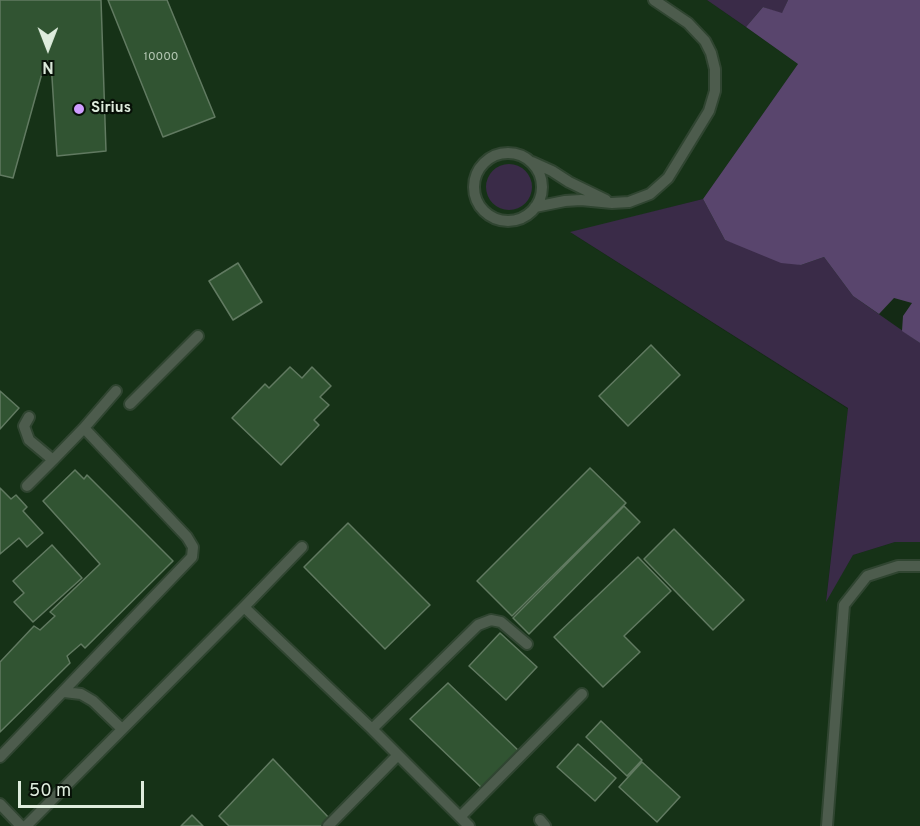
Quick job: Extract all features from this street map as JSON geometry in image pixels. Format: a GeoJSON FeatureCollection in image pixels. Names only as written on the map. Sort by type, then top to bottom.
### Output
{"type":"FeatureCollection","features":[{"type":"Feature","properties":{"kind":"lane"},"geometry":{"type":"LineString","coordinates":[[535,207],[565,201],[629,202],[650,194],[668,178],[710,111],[715,91],[715,69],[705,41],[688,23],[654,0]]}},
{"type":"Feature","properties":{"kind":"lane"},"geometry":{"type":"LineString","coordinates":[[530,161],[541,179],[542,189],[535,207],[527,215],[516,220],[504,221],[484,212],[477,202],[474,180],[486,160],[508,153],[520,155],[612,203]]}},
{"type":"Feature","properties":{"kind":"lane"},"geometry":{"type":"LineString","coordinates":[[130,404],[198,336]]}},
{"type":"Feature","properties":{"kind":"lane"},"geometry":{"type":"LineString","coordinates":[[27,486],[116,392]]}},
{"type":"Feature","properties":{"kind":"lane"},"geometry":{"type":"LineString","coordinates":[[29,417],[24,426],[29,440],[53,460]]}},
{"type":"Feature","properties":{"kind":"lane"},"geometry":{"type":"LineString","coordinates":[[0,757],[192,557],[193,547],[187,537],[84,428]]}},
{"type":"Feature","properties":{"kind":"lane"},"geometry":{"type":"LineString","coordinates":[[26,826],[302,547]]}},
{"type":"Feature","properties":{"kind":"lane"},"geometry":{"type":"LineString","coordinates":[[827,826],[844,605],[867,576],[898,566],[920,566]]}},
{"type":"Feature","properties":{"kind":"lane"},"geometry":{"type":"LineString","coordinates":[[244,607],[372,729],[469,826]]}},
{"type":"Feature","properties":{"kind":"lane"},"geometry":{"type":"LineString","coordinates":[[372,729],[478,625],[490,620],[501,622],[527,644]]}},
{"type":"Feature","properties":{"kind":"lane"},"geometry":{"type":"LineString","coordinates":[[64,692],[81,694],[93,701],[122,729]]}},
{"type":"Feature","properties":{"kind":"lane"},"geometry":{"type":"LineString","coordinates":[[460,817],[582,694]]}},
{"type":"Feature","properties":{"kind":"lane"},"geometry":{"type":"LineString","coordinates":[[328,826],[397,756]]}},
{"type":"Feature","properties":{"kind":"lane"},"geometry":{"type":"LineString","coordinates":[[0,804],[21,826]]}},
{"type":"Feature","properties":{"kind":"shaded area"},"geometry":{"type":"Polygon","coordinates":[[[0,0],[707,0],[798,64],[703,199],[571,233],[848,409],[826,600],[853,555],[895,542],[920,542],[920,826],[0,826],[0,0]]]}},
{"type":"Feature","properties":{"kind":"shaded area"},"geometry":{"type":"Polygon","coordinates":[[[707,0],[788,0],[782,14],[763,7],[746,27],[707,0]]]}},
{"type":"Feature","properties":{"kind":"shaded area"},"geometry":{"type":"Polygon","coordinates":[[[788,0],[920,0],[920,343],[902,331],[903,316],[912,303],[894,298],[879,314],[853,296],[824,257],[801,265],[781,263],[725,240],[703,199],[798,64],[746,27],[763,7],[782,13],[788,0]]]}},
{"type":"Feature","properties":{"kind":"shaded area"},"geometry":{"type":"Polygon","coordinates":[[[509,164],[525,171],[532,187],[525,203],[509,210],[493,203],[486,187],[493,171],[509,164]]]}},
{"type":"Feature","properties":{"kind":"shaded area"},"geometry":{"type":"Polygon","coordinates":[[[703,199],[725,240],[801,265],[824,257],[853,296],[920,343],[920,542],[895,542],[853,555],[826,602],[848,408],[570,232],[703,199]]]}},
{"type":"Feature","properties":{"kind":"building","name":"Sirius"},"geometry":{"type":"Polygon","coordinates":[[[0,0],[101,0],[106,151],[57,156],[51,62],[44,66],[13,178],[0,175],[0,0]]]}},
{"type":"Feature","properties":{"kind":"building","name":"Sirius"},"geometry":{"type":"Polygon","coordinates":[[[108,0],[167,0],[215,117],[163,137],[108,0]]]}},
{"type":"Feature","properties":{"kind":"building"},"geometry":{"type":"Polygon","coordinates":[[[238,263],[262,302],[233,320],[209,281],[238,263]]]}},
{"type":"Feature","properties":{"kind":"building"},"geometry":{"type":"Polygon","coordinates":[[[651,345],[680,375],[628,426],[599,396],[651,345]]]}},
{"type":"Feature","properties":{"kind":"building"},"geometry":{"type":"Polygon","coordinates":[[[290,367],[302,378],[312,367],[331,386],[320,397],[329,405],[314,420],[319,425],[281,465],[232,418],[265,384],[269,388],[290,367]]]}},
{"type":"Feature","properties":{"kind":"building"},"geometry":{"type":"Polygon","coordinates":[[[0,391],[19,408],[0,429],[0,391]]]}},
{"type":"Feature","properties":{"kind":"building"},"geometry":{"type":"Polygon","coordinates":[[[590,468],[626,503],[512,616],[477,581],[590,468]]]}},
{"type":"Feature","properties":{"kind":"building"},"geometry":{"type":"Polygon","coordinates":[[[75,470],[84,479],[87,475],[173,561],[85,648],[81,644],[67,656],[70,663],[0,732],[0,662],[34,626],[40,630],[55,616],[50,612],[100,564],[43,501],[75,470]]]}},
{"type":"Feature","properties":{"kind":"building"},"geometry":{"type":"Polygon","coordinates":[[[0,488],[11,499],[16,495],[27,507],[23,511],[43,533],[27,547],[19,538],[0,554],[0,488]]]}},
{"type":"Feature","properties":{"kind":"building"},"geometry":{"type":"Polygon","coordinates":[[[624,506],[640,522],[529,634],[513,618],[624,506]]]}},
{"type":"Feature","properties":{"kind":"building"},"geometry":{"type":"Polygon","coordinates":[[[348,523],[430,605],[385,649],[304,567],[348,523]]]}},
{"type":"Feature","properties":{"kind":"building"},"geometry":{"type":"Polygon","coordinates":[[[674,529],[744,600],[713,630],[644,559],[674,529]]]}},
{"type":"Feature","properties":{"kind":"building"},"geometry":{"type":"Polygon","coordinates":[[[52,545],[82,578],[33,622],[14,602],[24,593],[13,581],[52,545]]]}},
{"type":"Feature","properties":{"kind":"building"},"geometry":{"type":"Polygon","coordinates":[[[638,557],[671,591],[624,636],[640,652],[603,687],[554,637],[638,557]]]}},
{"type":"Feature","properties":{"kind":"building"},"geometry":{"type":"Polygon","coordinates":[[[500,633],[537,667],[506,700],[469,666],[500,633]]]}},
{"type":"Feature","properties":{"kind":"building"},"geometry":{"type":"Polygon","coordinates":[[[448,683],[520,752],[483,789],[410,719],[448,683]]]}},
{"type":"Feature","properties":{"kind":"building"},"geometry":{"type":"Polygon","coordinates":[[[601,721],[642,760],[627,776],[586,737],[601,721]]]}},
{"type":"Feature","properties":{"kind":"building"},"geometry":{"type":"Polygon","coordinates":[[[578,744],[616,778],[595,801],[557,767],[578,744]]]}},
{"type":"Feature","properties":{"kind":"building"},"geometry":{"type":"Polygon","coordinates":[[[273,759],[330,819],[322,826],[229,826],[219,816],[273,759]]]}},
{"type":"Feature","properties":{"kind":"building"},"geometry":{"type":"Polygon","coordinates":[[[642,762],[680,797],[657,822],[619,787],[642,762]]]}},
{"type":"Feature","properties":{"kind":"building"},"geometry":{"type":"Polygon","coordinates":[[[192,815],[203,826],[181,826],[192,815]]]}},
{"type":"Feature","properties":{"kind":"place","name":"Sirius"},"geometry":{"type":"Point","coordinates":[79,109]}}]}
